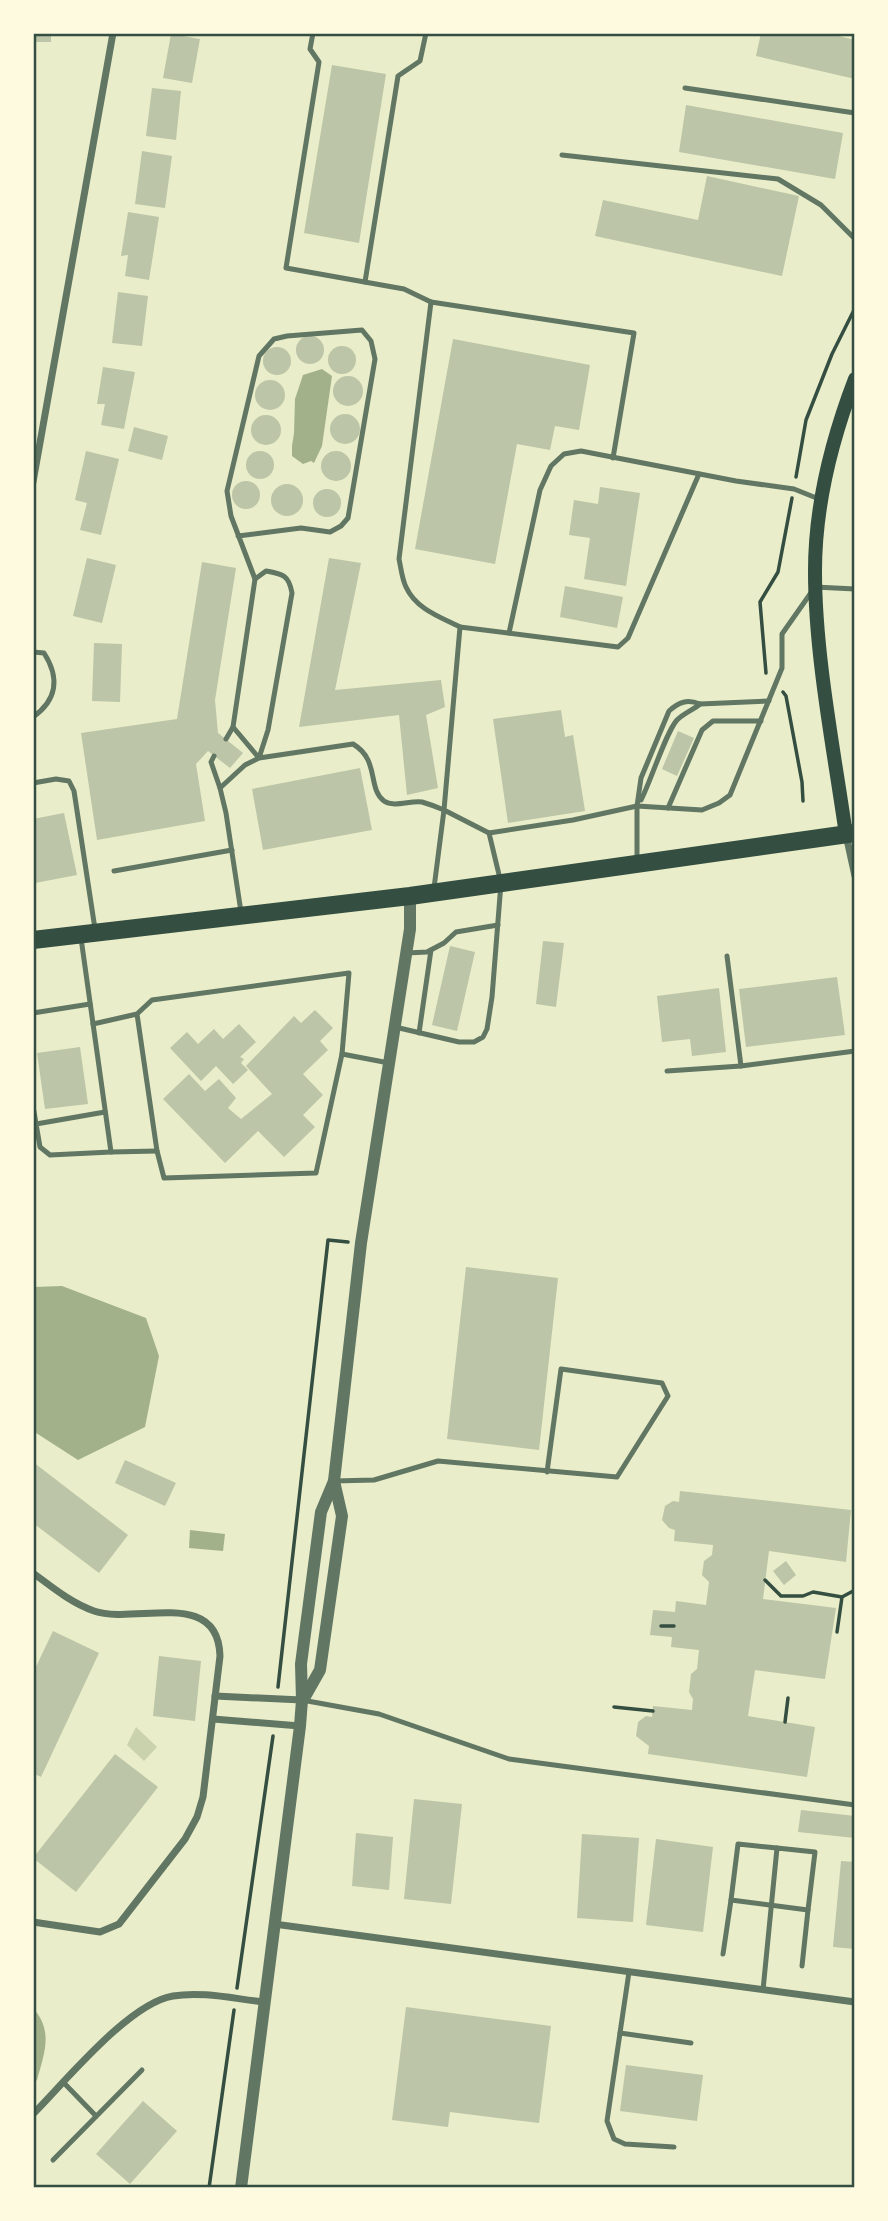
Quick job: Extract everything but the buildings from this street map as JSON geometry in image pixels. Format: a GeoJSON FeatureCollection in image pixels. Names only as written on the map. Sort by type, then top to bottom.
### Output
{"type":"FeatureCollection","features":[{"type":"Feature","properties":{"kind":"main road"},"geometry":{"type":"LineString","coordinates":[[33,940],[410,896],[850,834],[816,621],[815,587],[816,544],[822,500],[841,419],[855,379]]}},
{"type":"Feature","properties":{"kind":"street"},"geometry":{"type":"LineString","coordinates":[[33,482],[113,33]]}},
{"type":"Feature","properties":{"kind":"street"},"geometry":{"type":"LineString","coordinates":[[850,834],[855,876]]}},
{"type":"Feature","properties":{"kind":"street"},"geometry":{"type":"LineString","coordinates":[[241,2188],[303,1700],[300,1664],[321,1512],[334,1481],[361,1243],[410,929],[410,896]]}},
{"type":"Feature","properties":{"kind":"street"},"geometry":{"type":"LineString","coordinates":[[303,1700],[320,1671],[342,1516],[334,1481]]}},
{"type":"Feature","properties":{"kind":"street"},"geometry":{"type":"LineString","coordinates":[[33,1573],[71,1600],[95,1611],[117,1615],[187,1613],[200,1618],[216,1634],[219,1645],[204,1797],[185,1839],[119,1924],[100,1932],[33,1922]]}},
{"type":"Feature","properties":{"kind":"street"},"geometry":{"type":"LineString","coordinates":[[215,1696],[303,1700]]}},
{"type":"Feature","properties":{"kind":"street"},"geometry":{"type":"LineString","coordinates":[[213,1719],[300,1726]]}},
{"type":"Feature","properties":{"kind":"street"},"geometry":{"type":"LineString","coordinates":[[274,1924],[855,2002]]}},
{"type":"Feature","properties":{"kind":"street"},"geometry":{"type":"LineString","coordinates":[[33,2114],[110,2036],[143,2008],[156,2001],[194,1994],[265,2002]]}},
{"type":"Feature","properties":{"kind":"lane"},"geometry":{"type":"LineString","coordinates":[[313,33],[310,49],[319,62],[286,268],[404,289],[431,302],[634,333],[613,458]]}},
{"type":"Feature","properties":{"kind":"lane"},"geometry":{"type":"LineString","coordinates":[[365,282],[398,76],[420,61],[426,33]]}},
{"type":"Feature","properties":{"kind":"lane"},"geometry":{"type":"LineString","coordinates":[[685,88],[855,113]]}},
{"type":"Feature","properties":{"kind":"lane"},"geometry":{"type":"LineString","coordinates":[[562,155],[778,179],[821,205],[855,239]]}},
{"type":"Feature","properties":{"kind":"lane"},"geometry":{"type":"LineString","coordinates":[[431,302],[399,559],[405,587],[428,612],[460,627],[618,647],[628,638],[699,474]]}},
{"type":"Feature","properties":{"kind":"lane"},"geometry":{"type":"LineString","coordinates":[[226,739],[233,727],[256,579],[238,536],[231,516],[227,491],[259,356],[274,339],[362,330],[371,341],[375,359],[348,518],[341,527],[330,532],[301,528],[238,536]]}},
{"type":"Feature","properties":{"kind":"lane"},"geometry":{"type":"LineString","coordinates":[[509,633],[540,490],[551,466],[564,454],[581,451],[794,489],[822,500]]}},
{"type":"Feature","properties":{"kind":"lane"},"geometry":{"type":"LineString","coordinates":[[256,579],[266,571],[281,573],[290,582],[292,593],[268,730],[259,758]]}},
{"type":"Feature","properties":{"kind":"lane"},"geometry":{"type":"LineString","coordinates":[[220,788],[245,765],[259,758],[353,744],[367,756],[376,790],[383,801],[393,804],[421,802],[444,810],[489,833],[573,820],[638,806],[702,810],[730,795],[782,668],[782,634],[815,587],[855,589]]}},
{"type":"Feature","properties":{"kind":"lane"},"geometry":{"type":"LineString","coordinates":[[433,893],[444,810],[460,627]]}},
{"type":"Feature","properties":{"kind":"lane"},"geometry":{"type":"LineString","coordinates":[[33,652],[44,653],[52,665],[54,691],[47,705],[33,717]]}},
{"type":"Feature","properties":{"kind":"lane"},"geometry":{"type":"LineString","coordinates":[[636,864],[641,778],[669,711],[677,703],[691,700],[700,704],[769,701]]}},
{"type":"Feature","properties":{"kind":"lane"},"geometry":{"type":"LineString","coordinates":[[638,806],[672,726],[683,714],[700,704]]}},
{"type":"Feature","properties":{"kind":"lane"},"geometry":{"type":"LineString","coordinates":[[668,808],[707,724],[713,721],[761,721]]}},
{"type":"Feature","properties":{"kind":"lane"},"geometry":{"type":"LineString","coordinates":[[233,727],[259,758]]}},
{"type":"Feature","properties":{"kind":"lane"},"geometry":{"type":"LineString","coordinates":[[214,756],[212,762],[220,788],[242,916]]}},
{"type":"Feature","properties":{"kind":"lane"},"geometry":{"type":"LineString","coordinates":[[33,783],[56,779],[69,781],[74,791],[86,869],[90,1004],[111,1153]]}},
{"type":"Feature","properties":{"kind":"lane"},"geometry":{"type":"LineString","coordinates":[[395,1027],[459,1042],[474,1042],[483,1037],[487,1029],[501,883],[489,833]]}},
{"type":"Feature","properties":{"kind":"lane"},"geometry":{"type":"LineString","coordinates":[[114,870],[232,850]]}},
{"type":"Feature","properties":{"kind":"lane"},"geometry":{"type":"LineString","coordinates":[[406,953],[431,950],[456,932],[498,925]]}},
{"type":"Feature","properties":{"kind":"lane"},"geometry":{"type":"LineString","coordinates":[[419,1034],[431,950]]}},
{"type":"Feature","properties":{"kind":"lane"},"geometry":{"type":"LineString","coordinates":[[727,956],[741,1066]]}},
{"type":"Feature","properties":{"kind":"lane"},"geometry":{"type":"LineString","coordinates":[[93,1024],[137,1014],[152,1000],[349,973],[342,1054],[316,1172],[164,1178],[157,1151],[137,1014]]}},
{"type":"Feature","properties":{"kind":"lane"},"geometry":{"type":"LineString","coordinates":[[33,1013],[90,1004]]}},
{"type":"Feature","properties":{"kind":"lane"},"geometry":{"type":"LineString","coordinates":[[667,1071],[741,1066],[855,1051]]}},
{"type":"Feature","properties":{"kind":"lane"},"geometry":{"type":"LineString","coordinates":[[342,1054],[389,1063]]}},
{"type":"Feature","properties":{"kind":"lane"},"geometry":{"type":"LineString","coordinates":[[33,1106],[40,1147],[50,1155],[157,1151]]}},
{"type":"Feature","properties":{"kind":"lane"},"geometry":{"type":"LineString","coordinates":[[36,1124],[105,1112]]}},
{"type":"Feature","properties":{"kind":"lane"},"geometry":{"type":"LineString","coordinates":[[334,1481],[374,1480],[438,1461],[547,1472],[617,1477],[668,1396],[662,1383],[561,1369],[547,1472]]}},
{"type":"Feature","properties":{"kind":"lane"},"geometry":{"type":"LineString","coordinates":[[303,1700],[379,1714],[509,1759],[855,1805]]}},
{"type":"Feature","properties":{"kind":"lane"},"geometry":{"type":"LineString","coordinates":[[723,1954],[738,1844],[815,1852],[802,1966]]}},
{"type":"Feature","properties":{"kind":"lane"},"geometry":{"type":"LineString","coordinates":[[763,1990],[777,1848]]}},
{"type":"Feature","properties":{"kind":"lane"},"geometry":{"type":"LineString","coordinates":[[731,1900],[808,1910]]}},
{"type":"Feature","properties":{"kind":"lane"},"geometry":{"type":"LineString","coordinates":[[629,1972],[607,2121],[614,2139],[625,2144],[674,2147]]}},
{"type":"Feature","properties":{"kind":"lane"},"geometry":{"type":"LineString","coordinates":[[620,2033],[691,2043]]}},
{"type":"Feature","properties":{"kind":"lane"},"geometry":{"type":"LineString","coordinates":[[53,2160],[142,2070]]}},
{"type":"Feature","properties":{"kind":"lane"},"geometry":{"type":"LineString","coordinates":[[64,2082],[96,2116]]}},
{"type":"Feature","properties":{"kind":"path"},"geometry":{"type":"LineString","coordinates":[[797,467],[806,419],[855,308]]}},
{"type":"Feature","properties":{"kind":"path"},"geometry":{"type":"LineString","coordinates":[[765,673],[760,602],[778,572],[788,517]]}},
{"type":"Feature","properties":{"kind":"path"},"geometry":{"type":"LineString","coordinates":[[786,696],[803,782],[803,801]]}},
{"type":"Feature","properties":{"kind":"path"},"geometry":{"type":"LineString","coordinates":[[279,1680],[328,1240],[361,1243]]}},
{"type":"Feature","properties":{"kind":"path"},"geometry":{"type":"LineString","coordinates":[[765,1580],[781,1596],[803,1596],[813,1592],[842,1597],[855,1590]]}},
{"type":"Feature","properties":{"kind":"path"},"geometry":{"type":"LineString","coordinates":[[837,1632],[842,1597]]}},
{"type":"Feature","properties":{"kind":"path"},"geometry":{"type":"LineString","coordinates":[[661,1626],[674,1626]]}},
{"type":"Feature","properties":{"kind":"path"},"geometry":{"type":"LineString","coordinates":[[785,1722],[788,1698]]}},
{"type":"Feature","properties":{"kind":"path"},"geometry":{"type":"LineString","coordinates":[[614,1707],[653,1712]]}},
{"type":"Feature","properties":{"kind":"path"},"geometry":{"type":"LineString","coordinates":[[236,1989],[272,1743]]}},
{"type":"Feature","properties":{"kind":"path"},"geometry":{"type":"LineString","coordinates":[[209,2188],[233,2018]]}},
{"type":"Feature","properties":{"kind":"shaded area"},"geometry":{"type":"Polygon","coordinates":[[[322,369],[332,376],[322,446],[314,463],[311,461],[303,464],[292,456],[295,399],[303,375],[322,369]]]}},
{"type":"Feature","properties":{"kind":"shaded area"},"geometry":{"type":"Polygon","coordinates":[[[62,1286],[146,1318],[159,1356],[145,1427],[78,1460],[33,1431],[33,1287],[62,1286]]]}},
{"type":"Feature","properties":{"kind":"shaded area"},"geometry":{"type":"Polygon","coordinates":[[[190,1530],[225,1534],[223,1551],[189,1548],[190,1530]]]}},
{"type":"Feature","properties":{"kind":"shaded area"},"geometry":{"type":"Polygon","coordinates":[[[136,1727],[157,1747],[144,1761],[127,1745],[136,1727]]]}},
{"type":"Feature","properties":{"kind":"shaded area"},"geometry":{"type":"Polygon","coordinates":[[[33,2008],[43,2025],[46,2043],[37,2080],[33,2083],[33,2008]]]}}]}
